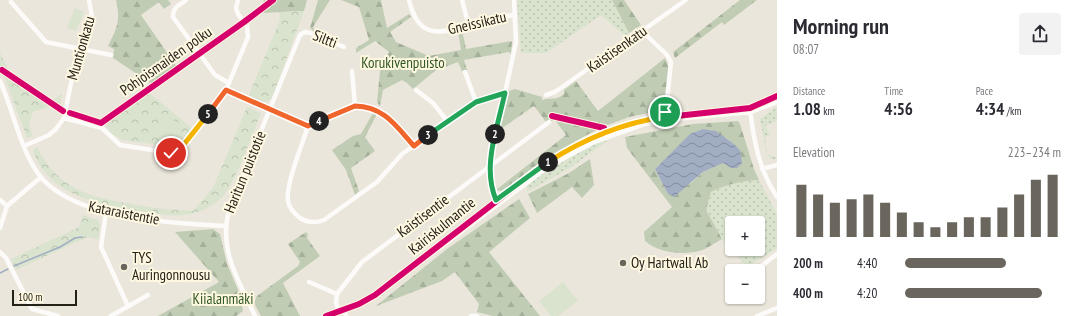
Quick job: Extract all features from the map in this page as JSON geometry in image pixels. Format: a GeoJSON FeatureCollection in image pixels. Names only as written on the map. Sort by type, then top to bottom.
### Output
{"type":"FeatureCollection","features":[{"type":"Feature","properties":{"kind":"street","name":"Muntionkatu"},"geometry":{"type":"LineString","coordinates":[[24,146],[50,135],[64,118],[78,48],[90,25],[92,10],[89,0]]}},
{"type":"Feature","properties":{"kind":"street"},"geometry":{"type":"LineString","coordinates":[[186,0],[175,7],[173,16],[215,74],[227,87],[308,126],[355,106],[352,71]]}},
{"type":"Feature","properties":{"kind":"street"},"geometry":{"type":"LineString","coordinates":[[64,118],[102,128],[120,144],[171,153],[181,148],[227,87],[248,37],[247,26],[238,14],[236,8],[238,0]]}},
{"type":"Feature","properties":{"kind":"street","name":"Gneissikatu"},"geometry":{"type":"LineString","coordinates":[[409,0],[419,25],[426,29],[445,31],[468,23],[515,14]]}},
{"type":"Feature","properties":{"kind":"street"},"geometry":{"type":"LineString","coordinates":[[462,0],[468,23]]}},
{"type":"Feature","properties":{"kind":"street"},"geometry":{"type":"LineString","coordinates":[[308,126],[290,182],[288,198],[289,205],[294,213],[310,222],[324,220],[377,182],[399,157],[476,102],[505,93],[515,49],[514,0]]}},
{"type":"Feature","properties":{"kind":"street","name":"Kaistisenkatu"},"geometry":{"type":"LineString","coordinates":[[546,95],[555,92],[686,0]]}},
{"type":"Feature","properties":{"kind":"street"},"geometry":{"type":"LineString","coordinates":[[12,2],[43,40],[111,54]]}},
{"type":"Feature","properties":{"kind":"street"},"geometry":{"type":"LineString","coordinates":[[642,31],[667,55],[671,62],[665,119]]}},
{"type":"Feature","properties":{"kind":"street","name":"Siltti"},"geometry":{"type":"LineString","coordinates":[[305,32],[344,47]]}},
{"type":"Feature","properties":{"kind":"street","name":"Haritun puistotie"},"geometry":{"type":"LineString","coordinates":[[255,316],[230,263],[225,226],[235,194],[298,39],[305,32]]}},
{"type":"Feature","properties":{"kind":"street"},"geometry":{"type":"LineString","coordinates":[[465,72],[476,102]]}},
{"type":"Feature","properties":{"kind":"street","name":"Kataraistentie"},"geometry":{"type":"LineString","coordinates":[[0,81],[30,160],[41,177],[58,191],[74,201],[106,212],[188,224],[225,226]]}},
{"type":"Feature","properties":{"kind":"street"},"geometry":{"type":"LineString","coordinates":[[416,90],[433,103],[448,122]]}},
{"type":"Feature","properties":{"kind":"street","name":"Kairiskulmantie"},"geometry":{"type":"LineString","coordinates":[[750,110],[777,96]]}},
{"type":"Feature","properties":{"kind":"street","name":"Kairiskulmantie"},"geometry":{"type":"LineString","coordinates":[[326,316],[375,295],[418,262],[446,244],[497,201],[548,167],[592,143],[645,124],[665,119],[750,110],[777,102]]}},
{"type":"Feature","properties":{"kind":"street"},"geometry":{"type":"LineString","coordinates":[[750,110],[755,144],[762,169],[777,197]]}},
{"type":"Feature","properties":{"kind":"street"},"geometry":{"type":"LineString","coordinates":[[385,115],[414,146]]}},
{"type":"Feature","properties":{"kind":"street","name":"Kaistisentie"},"geometry":{"type":"LineString","coordinates":[[337,294],[362,262],[549,122]]}},
{"type":"Feature","properties":{"kind":"street"},"geometry":{"type":"LineString","coordinates":[[496,133],[490,166],[492,188],[497,201]]}},
{"type":"Feature","properties":{"kind":"street"},"geometry":{"type":"LineString","coordinates":[[762,169],[777,164]]}},
{"type":"Feature","properties":{"kind":"street"},"geometry":{"type":"LineString","coordinates":[[0,228],[7,206],[41,177]]}},
{"type":"Feature","properties":{"kind":"street"},"geometry":{"type":"LineString","coordinates":[[0,200],[7,206]]}},
{"type":"Feature","properties":{"kind":"street"},"geometry":{"type":"LineString","coordinates":[[106,212],[101,247],[128,306]]}},
{"type":"Feature","properties":{"kind":"street"},"geometry":{"type":"LineString","coordinates":[[0,252],[6,258],[30,306],[35,311],[43,315],[58,316]]}},
{"type":"Feature","properties":{"kind":"street"},"geometry":{"type":"LineString","coordinates":[[764,264],[777,254]]}},
{"type":"Feature","properties":{"kind":"street"},"geometry":{"type":"LineString","coordinates":[[308,282],[337,294],[336,302],[346,316]]}},
{"type":"Feature","properties":{"kind":"street"},"geometry":{"type":"LineString","coordinates":[[111,316],[148,295]]}},
{"type":"Feature","properties":{"kind":"street"},"geometry":{"type":"LineString","coordinates":[[757,316],[777,308]]}},
{"type":"Feature","properties":{"kind":"street"},"geometry":{"type":"LineString","coordinates":[[471,316],[478,316]]}},
{"type":"Feature","properties":{"kind":"green space"},"geometry":{"type":"Polygon","coordinates":[[[116,0],[168,0],[171,4],[164,9],[159,2],[141,15],[177,67],[152,84],[113,58],[114,49],[108,46],[114,34],[118,19],[116,0]]]}},
{"type":"Feature","properties":{"kind":"green space"},"geometry":{"type":"Polygon","coordinates":[[[264,0],[307,0],[304,11],[261,13],[252,19],[247,18],[261,8],[264,0]]]}},
{"type":"Feature","properties":{"kind":"green space"},"geometry":{"type":"Polygon","coordinates":[[[318,0],[330,0],[313,27],[315,32],[310,28],[318,0]]]}},
{"type":"Feature","properties":{"kind":"green space","name":"Korukivenpuisto"},"geometry":{"type":"Polygon","coordinates":[[[341,0],[381,0],[387,28],[409,14],[411,17],[390,32],[396,42],[429,56],[461,50],[458,31],[462,30],[466,49],[512,41],[511,54],[509,52],[464,60],[467,70],[462,71],[458,62],[435,71],[413,89],[402,80],[383,90],[380,106],[377,102],[380,71],[389,52],[375,41],[356,53],[356,48],[369,40],[359,7],[341,0]]]}},
{"type":"Feature","properties":{"kind":"green space"},"geometry":{"type":"Polygon","coordinates":[[[517,0],[612,0],[629,33],[625,36],[601,15],[546,53],[521,53],[517,0]]]}},
{"type":"Feature","properties":{"kind":"green space"},"geometry":{"type":"Polygon","coordinates":[[[612,0],[624,0],[641,25],[629,33],[612,0]]]}},
{"type":"Feature","properties":{"kind":"green space"},"geometry":{"type":"Polygon","coordinates":[[[740,0],[757,0],[724,25],[722,22],[675,58],[673,52],[740,0]]]}},
{"type":"Feature","properties":{"kind":"green space"},"geometry":{"type":"Polygon","coordinates":[[[75,8],[84,12],[76,31],[67,28],[75,8]]]}},
{"type":"Feature","properties":{"kind":"green space"},"geometry":{"type":"Polygon","coordinates":[[[304,11],[272,98],[267,102],[264,102],[248,97],[280,20],[279,12],[304,11]]]}},
{"type":"Feature","properties":{"kind":"green space"},"geometry":{"type":"Polygon","coordinates":[[[0,53],[9,71],[52,101],[62,94],[59,112],[50,106],[33,112],[29,124],[33,136],[27,138],[0,65],[0,53]]]}},
{"type":"Feature","properties":{"kind":"green space"},"geometry":{"type":"Polygon","coordinates":[[[665,58],[669,69],[663,110],[629,117],[600,128],[538,164],[503,191],[496,190],[566,135],[555,120],[546,122],[534,106],[498,131],[509,91],[515,89],[542,97],[542,100],[556,98],[564,94],[564,90],[576,81],[598,111],[665,58]]]}},
{"type":"Feature","properties":{"kind":"green space"},"geometry":{"type":"Polygon","coordinates":[[[149,93],[192,128],[176,147],[123,140],[112,134],[105,125],[149,93]]]}},
{"type":"Feature","properties":{"kind":"green space"},"geometry":{"type":"Polygon","coordinates":[[[247,107],[261,113],[234,179],[223,196],[211,206],[204,210],[189,214],[166,215],[128,210],[109,206],[71,193],[55,182],[42,169],[33,151],[37,147],[45,161],[55,173],[76,189],[89,194],[116,201],[163,209],[193,211],[213,188],[247,107]]]}},
{"type":"Feature","properties":{"kind":"green space"},"geometry":{"type":"Polygon","coordinates":[[[777,107],[777,121],[765,126],[770,134],[765,138],[767,154],[777,158],[773,160],[767,155],[760,119],[777,107]]]}},
{"type":"Feature","properties":{"kind":"green space"},"geometry":{"type":"Polygon","coordinates":[[[373,113],[377,114],[365,137],[375,151],[351,168],[359,191],[355,195],[346,170],[332,150],[353,136],[361,134],[373,113]]]}},
{"type":"Feature","properties":{"kind":"green space"},"geometry":{"type":"Polygon","coordinates":[[[170,118],[185,127],[176,137],[171,140],[159,130],[157,125],[162,120],[170,118]]]}},
{"type":"Feature","properties":{"kind":"green space"},"geometry":{"type":"Polygon","coordinates":[[[738,121],[759,180],[734,183],[711,192],[706,210],[722,239],[705,249],[690,253],[666,251],[658,249],[645,241],[644,232],[672,207],[627,148],[625,137],[693,124],[738,121]],[[726,138],[661,163],[655,169],[668,194],[690,184],[703,172],[723,163],[731,168],[737,168],[734,144],[726,138]]]}},
{"type":"Feature","properties":{"kind":"green space"},"geometry":{"type":"Polygon","coordinates":[[[602,140],[607,141],[570,168],[527,192],[527,185],[536,178],[582,150],[602,140]]]}},
{"type":"Feature","properties":{"kind":"green space"},"geometry":{"type":"Polygon","coordinates":[[[590,159],[594,185],[582,198],[572,187],[537,213],[528,194],[569,173],[590,159]]]}},
{"type":"Feature","properties":{"kind":"green space"},"geometry":{"type":"Polygon","coordinates":[[[759,180],[777,214],[777,248],[765,256],[765,216],[725,216],[725,242],[706,210],[711,192],[740,182],[759,180]]]}},
{"type":"Feature","properties":{"kind":"green space"},"geometry":{"type":"Polygon","coordinates":[[[519,199],[530,218],[489,252],[540,316],[493,316],[477,312],[479,304],[455,272],[442,281],[376,306],[447,249],[519,199]]]}},
{"type":"Feature","properties":{"kind":"green space"},"geometry":{"type":"Polygon","coordinates":[[[83,215],[99,221],[100,226],[98,239],[87,237],[16,270],[11,259],[79,227],[83,215]]]}},
{"type":"Feature","properties":{"kind":"green space","name":"Kiialanmäki"},"geometry":{"type":"Polygon","coordinates":[[[213,229],[220,234],[227,264],[239,292],[243,311],[236,316],[158,316],[219,282],[175,232],[213,229]]]}},
{"type":"Feature","properties":{"kind":"green space"},"geometry":{"type":"Polygon","coordinates":[[[306,232],[308,235],[307,238],[320,256],[283,283],[300,316],[261,316],[254,303],[257,296],[298,266],[300,262],[288,244],[306,232]]]}},
{"type":"Feature","properties":{"kind":"green space"},"geometry":{"type":"Polygon","coordinates":[[[737,256],[764,256],[752,264],[744,264],[737,256]]]}},
{"type":"Feature","properties":{"kind":"green space"},"geometry":{"type":"Polygon","coordinates":[[[563,282],[578,301],[558,316],[551,316],[539,301],[563,282]]]}},
{"type":"Feature","properties":{"kind":"water"},"geometry":{"type":"Polygon","coordinates":[[[703,129],[716,131],[734,144],[740,150],[742,163],[737,168],[731,168],[723,163],[703,172],[674,197],[668,194],[655,169],[690,134],[703,129]]]}},
{"type":"Feature","properties":{"kind":"waterway"},"geometry":{"type":"LineString","coordinates":[[14,266],[60,247],[75,238],[82,237]]}},
{"type":"Feature","properties":{"kind":"waterway"},"geometry":{"type":"LineString","coordinates":[[0,273],[8,269]]}},
{"type":"Feature","properties":{"kind":"cycle path","name":"Pohjoismaiden polku"},"geometry":{"type":"LineString","coordinates":[[70,113],[101,123],[273,0]]}},
{"type":"Feature","properties":{"kind":"cycle path"},"geometry":{"type":"LineString","coordinates":[[2,70],[63,111]]}},
{"type":"Feature","properties":{"kind":"cycle path"},"geometry":{"type":"LineString","coordinates":[[326,316],[359,304],[375,295],[546,163],[590,138],[627,125],[658,118],[750,108],[777,96]]}},
{"type":"Feature","properties":{"kind":"cycle path"},"geometry":{"type":"LineString","coordinates":[[552,116],[604,128]]}},
{"type":"Feature","properties":{"kind":"place","name":"Oy Hartwall Ab"},"geometry":{"type":"Point","coordinates":[623,263]}},
{"type":"Feature","properties":{"kind":"place","name":"TYS Auringonnousu"},"geometry":{"type":"Point","coordinates":[124,267]}},
{"type":"Feature","properties":{"kind":"route"},"geometry":{"type":"LineString","coordinates":[[171,153],[181,148],[226,90],[308,126],[355,106],[376,109],[383,112],[414,146],[476,102],[505,93],[491,154],[490,166],[492,188],[496,200],[546,163],[568,149],[590,138],[612,130],[664,117],[665,112]]}}]}
